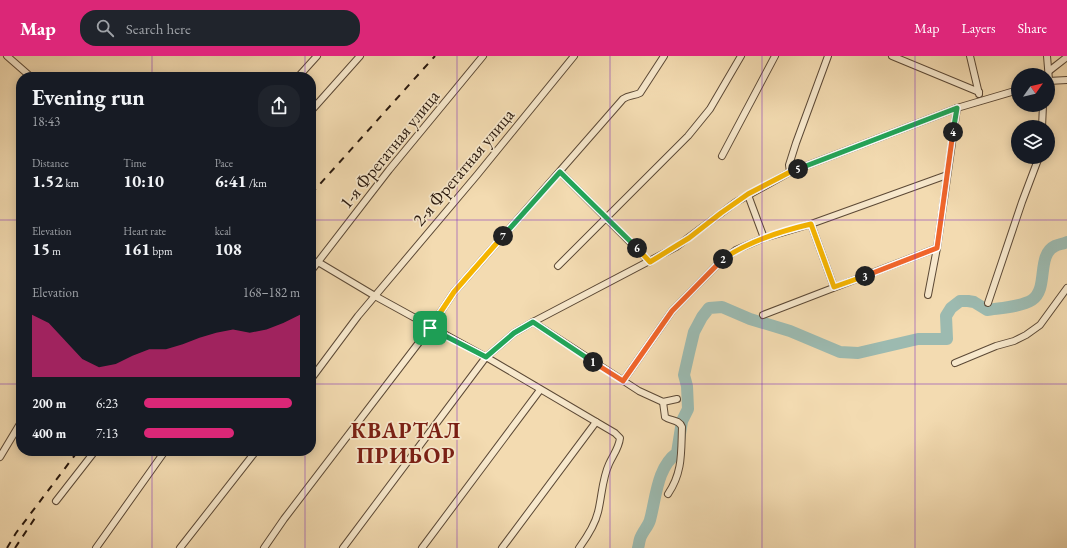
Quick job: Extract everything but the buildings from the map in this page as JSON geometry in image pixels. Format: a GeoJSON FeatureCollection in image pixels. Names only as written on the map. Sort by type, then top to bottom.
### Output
{"type":"FeatureCollection","features":[{"type":"Feature","properties":{"kind":"street"},"geometry":{"type":"LineString","coordinates":[[7,56],[25,72]]}},
{"type":"Feature","properties":{"kind":"street"},"geometry":{"type":"LineString","coordinates":[[303,72],[317,56]]}},
{"type":"Feature","properties":{"kind":"street"},"geometry":{"type":"LineString","coordinates":[[316,105],[360,56]]}},
{"type":"Feature","properties":{"kind":"street","name":"1-я Фрегатная улица"},"geometry":{"type":"LineString","coordinates":[[316,265],[389,170],[483,56]]}},
{"type":"Feature","properties":{"kind":"street","name":"2-я Фрегатная улица"},"geometry":{"type":"LineString","coordinates":[[316,372],[358,316],[478,175],[574,56]]}},
{"type":"Feature","properties":{"kind":"street"},"geometry":{"type":"LineString","coordinates":[[264,548],[430,328],[454,292],[623,99],[629,95],[634,96],[640,93],[664,56]]}},
{"type":"Feature","properties":{"kind":"street"},"geometry":{"type":"LineString","coordinates":[[558,266],[688,136],[710,109],[741,56]]}},
{"type":"Feature","properties":{"kind":"street"},"geometry":{"type":"LineString","coordinates":[[722,156],[775,56]]}},
{"type":"Feature","properties":{"kind":"street"},"geometry":{"type":"LineString","coordinates":[[790,172],[789,165],[828,56]]}},
{"type":"Feature","properties":{"kind":"street"},"geometry":{"type":"LineString","coordinates":[[892,56],[979,92]]}},
{"type":"Feature","properties":{"kind":"street"},"geometry":{"type":"LineString","coordinates":[[970,56],[980,101]]}},
{"type":"Feature","properties":{"kind":"street"},"geometry":{"type":"LineString","coordinates":[[1047,56],[1049,68]]}},
{"type":"Feature","properties":{"kind":"street"},"geometry":{"type":"LineString","coordinates":[[1053,68],[1067,57]]}},
{"type":"Feature","properties":{"kind":"street"},"geometry":{"type":"LineString","coordinates":[[1055,80],[1067,80]]}},
{"type":"Feature","properties":{"kind":"street"},"geometry":{"type":"LineString","coordinates":[[343,548],[486,357],[514,333],[650,262],[682,243],[748,194],[790,172],[957,108],[1011,92]]}},
{"type":"Feature","properties":{"kind":"street"},"geometry":{"type":"LineString","coordinates":[[928,295],[937,248],[957,108]]}},
{"type":"Feature","properties":{"kind":"street"},"geometry":{"type":"LineString","coordinates":[[988,303],[1036,164]]}},
{"type":"Feature","properties":{"kind":"street"},"geometry":{"type":"LineString","coordinates":[[560,172],[650,262]]}},
{"type":"Feature","properties":{"kind":"street"},"geometry":{"type":"LineString","coordinates":[[623,381],[672,311],[718,264],[736,250],[764,238],[811,224],[947,176]]}},
{"type":"Feature","properties":{"kind":"street"},"geometry":{"type":"LineString","coordinates":[[748,194],[764,238]]}},
{"type":"Feature","properties":{"kind":"street"},"geometry":{"type":"LineString","coordinates":[[811,224],[834,287]]}},
{"type":"Feature","properties":{"kind":"street"},"geometry":{"type":"LineString","coordinates":[[763,315],[937,248]]}},
{"type":"Feature","properties":{"kind":"street"},"geometry":{"type":"LineString","coordinates":[[318,262],[430,328],[486,357],[615,433],[620,438],[619,445],[609,464],[604,479],[598,513],[589,534],[579,548]]}},
{"type":"Feature","properties":{"kind":"street"},"geometry":{"type":"LineString","coordinates":[[955,363],[996,346],[1026,336],[1040,324],[1067,288]]}},
{"type":"Feature","properties":{"kind":"street"},"geometry":{"type":"LineString","coordinates":[[533,322],[623,381],[653,398],[663,402],[677,399]]}},
{"type":"Feature","properties":{"kind":"street"},"geometry":{"type":"LineString","coordinates":[[422,548],[540,390]]}},
{"type":"Feature","properties":{"kind":"street"},"geometry":{"type":"LineString","coordinates":[[663,402],[665,417],[678,422],[682,427],[680,467],[677,478],[668,494]]}},
{"type":"Feature","properties":{"kind":"street"},"geometry":{"type":"LineString","coordinates":[[502,548],[596,422]]}},
{"type":"Feature","properties":{"kind":"street"},"geometry":{"type":"LineString","coordinates":[[0,457],[16,430]]}},
{"type":"Feature","properties":{"kind":"street"},"geometry":{"type":"LineString","coordinates":[[56,500],[91,456]]}},
{"type":"Feature","properties":{"kind":"street"},"geometry":{"type":"LineString","coordinates":[[96,548],[161,456]]}},
{"type":"Feature","properties":{"kind":"street"},"geometry":{"type":"LineString","coordinates":[[180,548],[252,456]]}},
{"type":"Feature","properties":{"kind":"waterway"},"geometry":{"type":"LineString","coordinates":[[638,548],[641,536],[650,520],[661,475],[670,459],[677,453],[682,421],[688,409],[687,386],[684,375],[694,332],[709,308],[722,307],[750,319],[790,331],[840,352],[858,353],[918,339],[947,339],[946,316],[951,308],[960,301],[974,302],[987,310],[1016,306],[1032,300],[1037,295],[1040,288],[1044,264],[1049,250],[1055,246],[1067,242]]}},
{"type":"Feature","properties":{"kind":"railway"},"geometry":{"type":"LineString","coordinates":[[316,188],[435,56]]}},
{"type":"Feature","properties":{"kind":"railway"},"geometry":{"type":"LineString","coordinates":[[7,548],[16,533],[74,456]]}},
{"type":"Feature","properties":{"kind":"railway"},"geometry":{"type":"LineString","coordinates":[[15,548],[37,515]]}},
{"type":"Feature","properties":{"kind":"district","name":"КВАРТАЛ ПРИБОР"},"geometry":{"type":"Point","coordinates":[406,442]}},
{"type":"Feature","properties":{"kind":"route"},"geometry":{"type":"LineString","coordinates":[[957,108],[937,248],[834,287],[811,224],[764,238],[736,250],[718,264],[672,311],[623,381],[533,322],[514,333],[486,357],[430,328],[454,292],[560,172],[650,262],[689,238],[748,194],[790,172],[957,108]]}}]}
